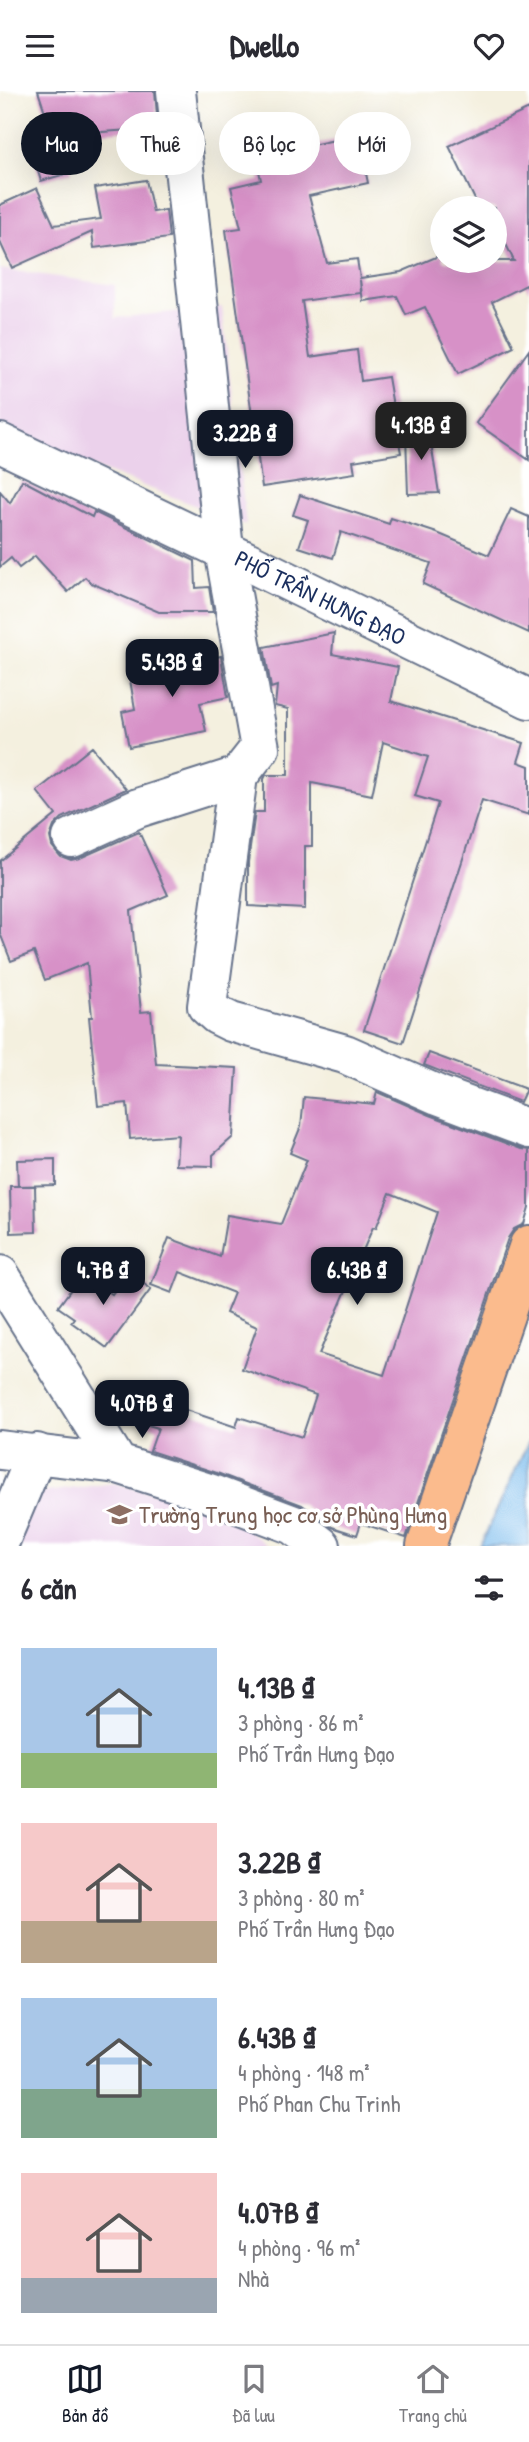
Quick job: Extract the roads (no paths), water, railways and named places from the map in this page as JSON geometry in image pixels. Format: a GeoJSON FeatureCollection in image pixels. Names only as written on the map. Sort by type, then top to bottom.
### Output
{"type":"FeatureCollection","features":[{"type":"Feature","properties":{"kind":"main road"},"geometry":{"type":"LineString","coordinates":[[426,1546],[529,1245]]}},
{"type":"Feature","properties":{"kind":"street","name":"PHỐ TRẦN HƯNG ĐẠO"},"geometry":{"type":"LineString","coordinates":[[176,91],[224,550],[529,699]]}},
{"type":"Feature","properties":{"kind":"street"},"geometry":{"type":"LineString","coordinates":[[0,443],[224,550],[260,748],[238,776],[207,1006],[231,1022],[345,1055],[438,1095],[529,1129]]}},
{"type":"Feature","properties":{"kind":"street"},"geometry":{"type":"LineString","coordinates":[[72,838],[138,808],[238,776]]}},
{"type":"Feature","properties":{"kind":"street"},"geometry":{"type":"LineString","coordinates":[[0,1275],[118,1464]]}},
{"type":"Feature","properties":{"kind":"street"},"geometry":{"type":"LineString","coordinates":[[0,1541],[18,1452],[118,1464],[209,1493],[294,1525],[321,1546]]}},
{"type":"Feature","properties":{"kind":"water"},"geometry":{"type":"Polygon","coordinates":[[[529,1441],[529,1546],[480,1546],[529,1441]]]}},
{"type":"Feature","properties":{"kind":"place","name":"Trường Trung học cơ sở Phùng Hưng"},"geometry":{"type":"Point","coordinates":[119,1514]}}]}
